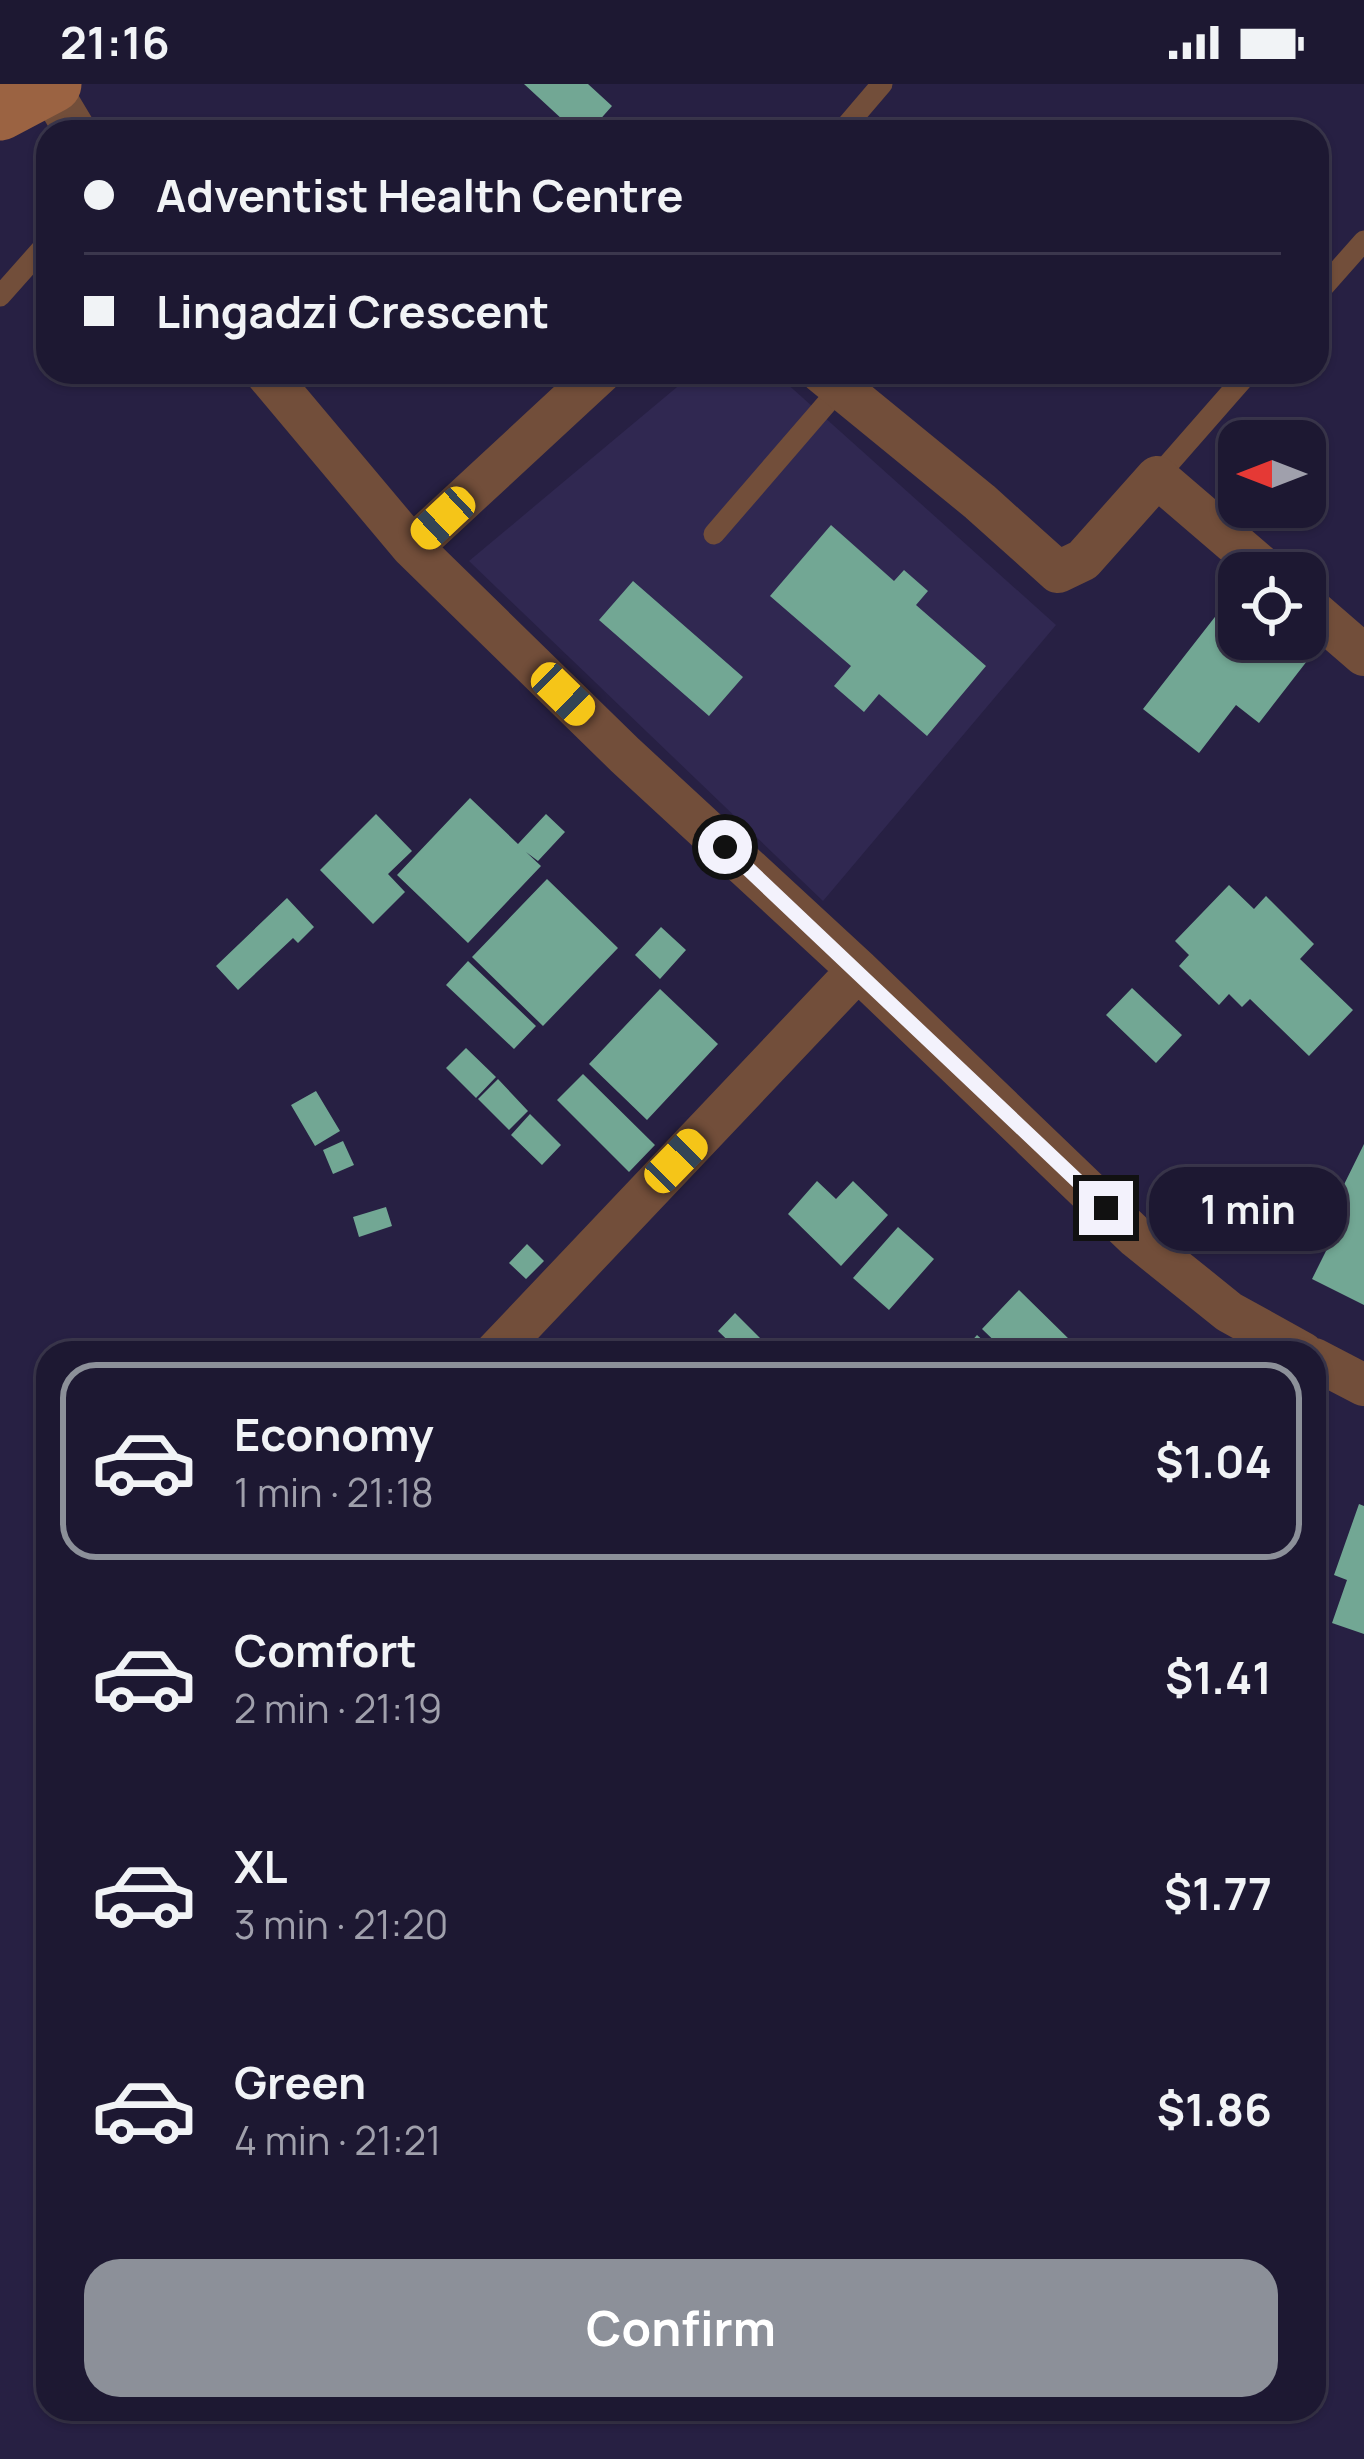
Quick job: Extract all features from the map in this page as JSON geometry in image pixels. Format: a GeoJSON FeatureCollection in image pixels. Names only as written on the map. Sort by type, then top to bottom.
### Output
{"type":"FeatureCollection","features":[{"type":"Feature","properties":{"kind":"street"},"geometry":{"type":"LineString","coordinates":[[276,384],[412,547],[625,755],[1137,1238],[1229,1312],[1281,1341]]}},
{"type":"Feature","properties":{"kind":"street"},"geometry":{"type":"LineString","coordinates":[[412,547],[588,384]]}},
{"type":"Feature","properties":{"kind":"street"},"geometry":{"type":"LineString","coordinates":[[835,384],[1058,572],[1084,560],[1156,477],[1244,552]]}},
{"type":"Feature","properties":{"kind":"street"},"geometry":{"type":"LineString","coordinates":[[1326,622],[1364,655]]}},
{"type":"Feature","properties":{"kind":"street"},"geometry":{"type":"LineString","coordinates":[[506,1341],[858,970]]}},
{"type":"Feature","properties":{"kind":"street"},"geometry":{"type":"LineString","coordinates":[[1326,1365],[1364,1384]]}},
{"type":"Feature","properties":{"kind":"lane"},"geometry":{"type":"LineString","coordinates":[[851,120],[882,84]]}},
{"type":"Feature","properties":{"kind":"lane"},"geometry":{"type":"LineString","coordinates":[[1329,280],[1364,241]]}},
{"type":"Feature","properties":{"kind":"lane"},"geometry":{"type":"LineString","coordinates":[[0,296],[36,256]]}},
{"type":"Feature","properties":{"kind":"lane"},"geometry":{"type":"LineString","coordinates":[[714,534],[827,384]]}},
{"type":"Feature","properties":{"kind":"lane"},"geometry":{"type":"LineString","coordinates":[[1156,477],[1238,384]]}},
{"type":"Feature","properties":{"kind":"shaded area"},"geometry":{"type":"Polygon","coordinates":[[[681,384],[787,384],[1056,625],[823,901],[469,561],[681,384]]]}},
{"type":"Feature","properties":{"kind":"building"},"geometry":{"type":"Polygon","coordinates":[[[524,84],[588,84],[612,106],[600,120],[563,120],[524,84]]]}},
{"type":"Feature","properties":{"kind":"building"},"geometry":{"type":"Polygon","coordinates":[[[831,525],[894,581],[904,570],[928,591],[916,605],[986,666],[927,736],[879,694],[864,712],[834,686],[851,666],[770,596],[831,525]]]}},
{"type":"Feature","properties":{"kind":"building"},"geometry":{"type":"Polygon","coordinates":[[[633,581],[743,677],[709,716],[599,620],[633,581]]]}},
{"type":"Feature","properties":{"kind":"building"},"geometry":{"type":"Polygon","coordinates":[[[1218,613],[1218,660],[1308,660],[1259,723],[1236,705],[1199,753],[1143,709],[1218,613]]]}},
{"type":"Feature","properties":{"kind":"building"},"geometry":{"type":"Polygon","coordinates":[[[470,798],[518,844],[546,814],[565,832],[538,861],[526,852],[541,866],[468,943],[397,875],[470,798]]]}},
{"type":"Feature","properties":{"kind":"building"},"geometry":{"type":"Polygon","coordinates":[[[376,814],[412,851],[388,874],[405,892],[373,924],[320,870],[376,814]]]}},
{"type":"Feature","properties":{"kind":"building"},"geometry":{"type":"Polygon","coordinates":[[[547,879],[618,948],[543,1026],[472,957],[547,879]]]}},
{"type":"Feature","properties":{"kind":"building"},"geometry":{"type":"Polygon","coordinates":[[[1229,885],[1254,909],[1266,896],[1314,944],[1300,959],[1353,1010],[1309,1056],[1250,999],[1242,1007],[1229,994],[1219,1005],[1179,966],[1189,955],[1175,941],[1229,885]]]}},
{"type":"Feature","properties":{"kind":"building"},"geometry":{"type":"Polygon","coordinates":[[[287,898],[314,927],[298,943],[293,938],[238,990],[216,966],[287,898]]]}},
{"type":"Feature","properties":{"kind":"building"},"geometry":{"type":"Polygon","coordinates":[[[661,927],[686,950],[660,979],[635,955],[661,927]]]}},
{"type":"Feature","properties":{"kind":"building"},"geometry":{"type":"Polygon","coordinates":[[[468,961],[536,1026],[514,1049],[446,985],[468,961]]]}},
{"type":"Feature","properties":{"kind":"building"},"geometry":{"type":"Polygon","coordinates":[[[1132,988],[1182,1035],[1156,1063],[1106,1015],[1132,988]]]}},
{"type":"Feature","properties":{"kind":"building"},"geometry":{"type":"Polygon","coordinates":[[[660,989],[718,1044],[647,1120],[589,1064],[660,989]]]}},
{"type":"Feature","properties":{"kind":"building"},"geometry":{"type":"Polygon","coordinates":[[[466,1048],[496,1077],[476,1098],[446,1068],[466,1048]]]}},
{"type":"Feature","properties":{"kind":"building"},"geometry":{"type":"Polygon","coordinates":[[[583,1074],[655,1145],[629,1172],[557,1100],[583,1074]]]}},
{"type":"Feature","properties":{"kind":"building"},"geometry":{"type":"Polygon","coordinates":[[[498,1079],[528,1111],[509,1130],[478,1099],[498,1079]]]}},
{"type":"Feature","properties":{"kind":"building"},"geometry":{"type":"Polygon","coordinates":[[[316,1091],[340,1131],[315,1146],[291,1105],[316,1091]]]}},
{"type":"Feature","properties":{"kind":"building"},"geometry":{"type":"Polygon","coordinates":[[[530,1114],[561,1145],[542,1165],[511,1135],[530,1114]]]}},
{"type":"Feature","properties":{"kind":"building"},"geometry":{"type":"Polygon","coordinates":[[[343,1141],[354,1165],[333,1174],[323,1150],[343,1141]]]}},
{"type":"Feature","properties":{"kind":"building"},"geometry":{"type":"Polygon","coordinates":[[[1364,1144],[1364,1305],[1312,1279],[1338,1227],[1326,1221],[1364,1144]]]}},
{"type":"Feature","properties":{"kind":"building"},"geometry":{"type":"Polygon","coordinates":[[[1252,1165],[1287,1177],[1269,1227],[1234,1215],[1252,1165]]]}},
{"type":"Feature","properties":{"kind":"building"},"geometry":{"type":"Polygon","coordinates":[[[817,1181],[836,1199],[853,1181],[888,1215],[841,1266],[788,1214],[817,1181]]]}},
{"type":"Feature","properties":{"kind":"building"},"geometry":{"type":"Polygon","coordinates":[[[386,1207],[392,1226],[359,1237],[353,1217],[386,1207]]]}},
{"type":"Feature","properties":{"kind":"building"},"geometry":{"type":"Polygon","coordinates":[[[898,1227],[934,1259],[889,1310],[853,1278],[898,1227]]]}},
{"type":"Feature","properties":{"kind":"building"},"geometry":{"type":"Polygon","coordinates":[[[527,1244],[544,1261],[526,1279],[509,1263],[527,1244]]]}},
{"type":"Feature","properties":{"kind":"building"},"geometry":{"type":"Polygon","coordinates":[[[1019,1290],[1071,1341],[994,1341],[982,1329],[1019,1290]]]}},
{"type":"Feature","properties":{"kind":"building"},"geometry":{"type":"Polygon","coordinates":[[[735,1313],[763,1341],[728,1341],[718,1331],[735,1313]]]}},
{"type":"Feature","properties":{"kind":"building"},"geometry":{"type":"Polygon","coordinates":[[[1359,1504],[1364,1506],[1364,1634],[1332,1623],[1347,1580],[1334,1575],[1359,1504]]]}},
{"type":"Feature","properties":{"kind":"route"},"geometry":{"type":"LineString","coordinates":[[725,847],[1106,1208]]}}]}
